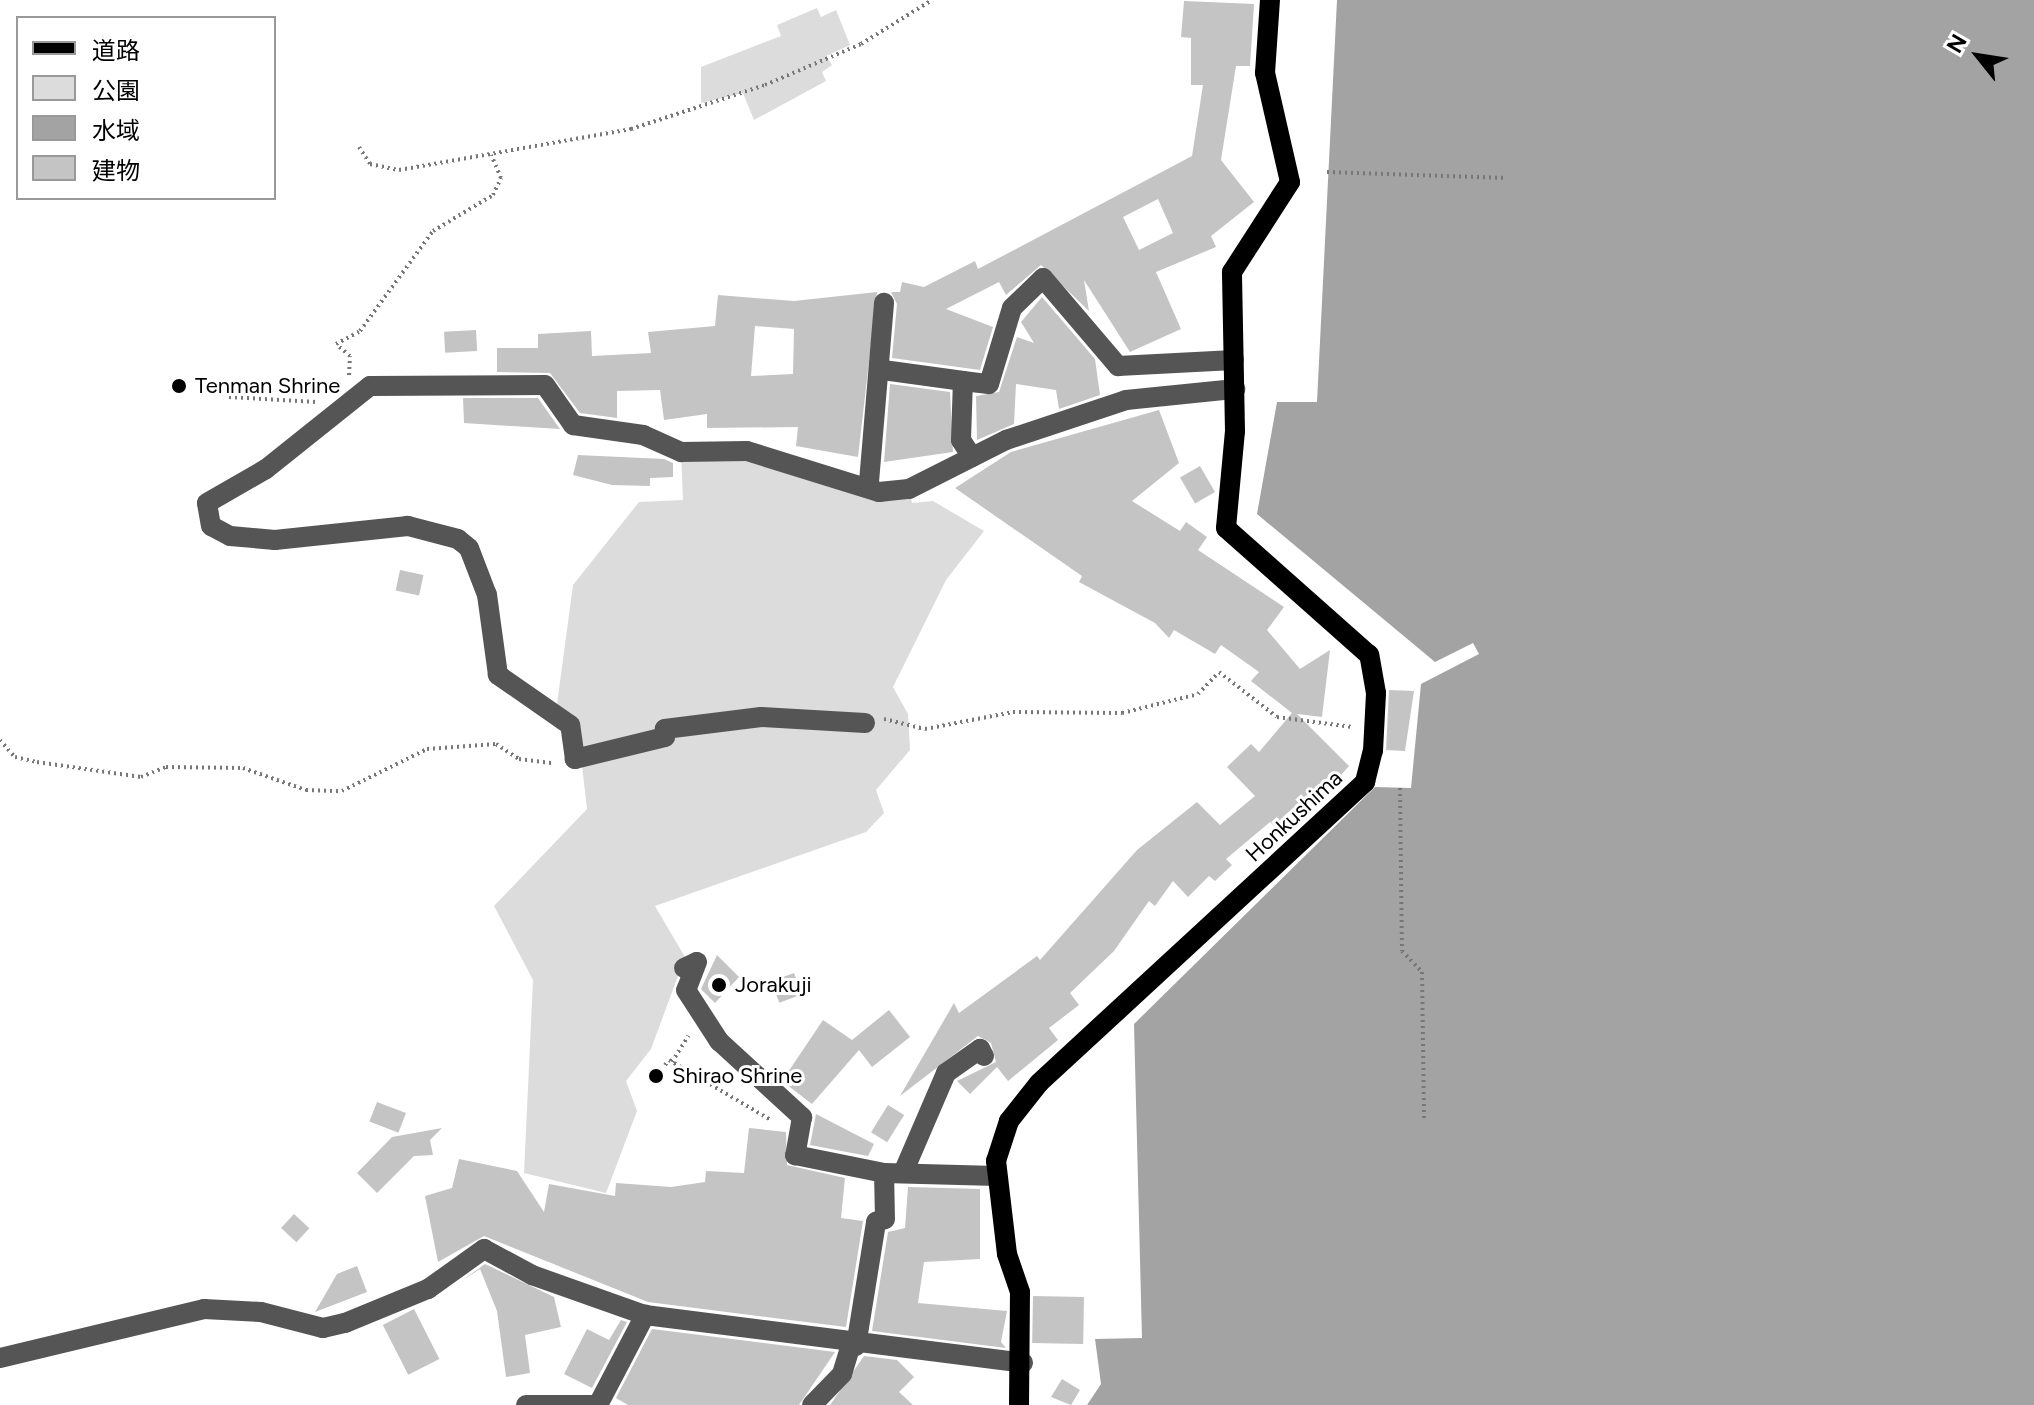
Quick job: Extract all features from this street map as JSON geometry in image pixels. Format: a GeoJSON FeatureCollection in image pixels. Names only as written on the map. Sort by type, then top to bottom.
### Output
{"type":"FeatureCollection","features":[{"type":"Feature","properties":{"kind":"main road","name":"Honkushima"},"geometry":{"type":"LineString","coordinates":[[1019,1405],[1023,1363],[1020,1292],[997,1176],[1000,1145],[1020,1102],[1365,782],[1374,730],[1369,655],[1226,528],[1235,389],[1236,261],[1290,182],[1265,73],[1270,0]]}},
{"type":"Feature","properties":{"kind":"street"},"geometry":{"type":"LineString","coordinates":[[883,370],[989,384],[1012,308],[1043,278],[1118,366],[1234,360]]}},
{"type":"Feature","properties":{"kind":"street"},"geometry":{"type":"LineString","coordinates":[[869,482],[883,370],[884,303]]}},
{"type":"Feature","properties":{"kind":"street"},"geometry":{"type":"LineString","coordinates":[[963,381],[961,440],[972,457]]}},
{"type":"Feature","properties":{"kind":"street"},"geometry":{"type":"LineString","coordinates":[[865,723],[761,717],[665,729],[665,737],[575,759],[570,725],[498,675],[487,595],[469,548],[458,539],[408,526],[275,540],[230,536],[211,526],[207,503],[215,495],[266,469],[364,390],[545,385],[573,425],[643,435],[681,452],[747,451],[879,492],[909,489],[972,457],[1126,400],[1235,389]]}},
{"type":"Feature","properties":{"kind":"street"},"geometry":{"type":"LineString","coordinates":[[684,968],[697,962],[686,990],[719,1041],[802,1117],[795,1132],[795,1155],[894,1173],[997,1176]]}},
{"type":"Feature","properties":{"kind":"street"},"geometry":{"type":"LineString","coordinates":[[812,1405],[842,1374],[854,1345],[876,1222],[885,1219],[894,1173],[946,1073],[980,1049],[984,1056]]}},
{"type":"Feature","properties":{"kind":"street"},"geometry":{"type":"LineString","coordinates":[[0,1358],[204,1309],[261,1312],[323,1328],[345,1323],[428,1289],[484,1249],[532,1275],[645,1315],[854,1345],[1023,1363]]}},
{"type":"Feature","properties":{"kind":"street"},"geometry":{"type":"LineString","coordinates":[[598,1405],[645,1315]]}},
{"type":"Feature","properties":{"kind":"street"},"geometry":{"type":"LineString","coordinates":[[526,1405],[592,1405]]}},
{"type":"Feature","properties":{"kind":"path"},"geometry":{"type":"LineString","coordinates":[[359,147],[370,164],[399,170],[631,129],[754,89],[861,44],[932,0]]}},
{"type":"Feature","properties":{"kind":"path"},"geometry":{"type":"LineString","coordinates":[[364,390],[353,384],[350,356],[336,344],[360,331],[433,231],[493,195],[501,178],[490,154]]}},
{"type":"Feature","properties":{"kind":"path"},"geometry":{"type":"LineString","coordinates":[[1327,172],[1506,178]]}},
{"type":"Feature","properties":{"kind":"path"},"geometry":{"type":"LineString","coordinates":[[229,397],[327,402],[364,390]]}},
{"type":"Feature","properties":{"kind":"path"},"geometry":{"type":"LineString","coordinates":[[865,723],[889,718],[925,729],[1013,712],[1122,713],[1198,694],[1219,672],[1277,717],[1374,730]]}},
{"type":"Feature","properties":{"kind":"path"},"geometry":{"type":"LineString","coordinates":[[0,740],[15,757],[37,762],[141,777],[166,767],[243,768],[318,790],[342,791],[427,749],[496,744],[519,759],[575,759]]}},
{"type":"Feature","properties":{"kind":"path"},"geometry":{"type":"LineString","coordinates":[[1400,788],[1402,951],[1422,972],[1424,1119]]}},
{"type":"Feature","properties":{"kind":"path"},"geometry":{"type":"LineString","coordinates":[[665,1065],[672,1063],[679,1055]]}},
{"type":"Feature","properties":{"kind":"path"},"geometry":{"type":"LineString","coordinates":[[672,1063],[795,1132]]}},
{"type":"Feature","properties":{"kind":"green space"},"geometry":{"type":"Polygon","coordinates":[[[817,8],[821,17],[836,10],[850,45],[826,56],[832,65],[822,72],[826,81],[754,120],[743,93],[701,103],[701,67],[781,36],[777,25],[817,8]]]}},
{"type":"Feature","properties":{"kind":"green space"},"geometry":{"type":"Polygon","coordinates":[[[702,451],[909,489],[912,503],[933,501],[984,531],[946,580],[893,687],[908,714],[910,750],[876,790],[884,813],[866,832],[655,906],[685,957],[651,1049],[626,1081],[637,1111],[606,1193],[524,1173],[533,980],[494,906],[587,809],[577,722],[557,704],[573,585],[639,502],[683,500],[681,452],[702,451]]]}},
{"type":"Feature","properties":{"kind":"water"},"geometry":{"type":"Polygon","coordinates":[[[1337,0],[2034,0],[2034,1405],[1087,1405],[1101,1384],[1095,1339],[1142,1338],[1134,1024],[1375,787],[1411,788],[1421,684],[1479,654],[1473,643],[1435,662],[1257,514],[1277,402],[1317,402],[1337,0]]]}},
{"type":"Feature","properties":{"kind":"building"},"geometry":{"type":"Polygon","coordinates":[[[1184,1],[1254,4],[1250,66],[1236,66],[1221,160],[1254,202],[1211,236],[1216,247],[1156,272],[1181,329],[1130,352],[1084,280],[1089,311],[1041,265],[1006,295],[999,282],[946,309],[993,327],[980,370],[892,358],[897,304],[891,292],[900,292],[902,282],[924,287],[975,261],[978,269],[1192,156],[1203,85],[1191,85],[1191,38],[1181,37],[1184,1]],[[1158,199],[1123,217],[1139,250],[1173,233],[1158,199]]]}},
{"type":"Feature","properties":{"kind":"building"},"geometry":{"type":"Polygon","coordinates":[[[877,292],[858,457],[796,446],[798,427],[707,428],[707,414],[664,420],[660,390],[617,391],[617,418],[580,413],[550,373],[497,372],[497,348],[538,348],[538,334],[591,331],[592,356],[651,353],[648,332],[715,326],[718,295],[794,301],[877,292]],[[755,326],[751,376],[793,374],[794,329],[755,326]]]}},
{"type":"Feature","properties":{"kind":"building"},"geometry":{"type":"Polygon","coordinates":[[[1042,297],[1095,359],[1100,395],[1059,409],[1056,390],[1016,384],[1014,424],[977,440],[976,396],[999,392],[1017,337],[1034,343],[1021,322],[1042,297]]]}},
{"type":"Feature","properties":{"kind":"building"},"geometry":{"type":"Polygon","coordinates":[[[476,330],[477,351],[445,353],[444,332],[476,330]]]}},
{"type":"Feature","properties":{"kind":"building"},"geometry":{"type":"Polygon","coordinates":[[[890,384],[950,392],[953,452],[884,462],[890,384]]]}},
{"type":"Feature","properties":{"kind":"building"},"geometry":{"type":"Polygon","coordinates":[[[463,398],[538,398],[560,429],[464,423],[463,398]]]}},
{"type":"Feature","properties":{"kind":"building"},"geometry":{"type":"Polygon","coordinates":[[[1159,410],[1179,463],[1132,501],[1180,531],[1186,522],[1207,537],[1198,550],[1284,607],[1267,630],[1300,669],[1330,650],[1322,717],[1297,714],[1349,766],[1286,837],[1270,822],[1226,859],[1232,865],[1215,881],[1209,876],[1188,897],[1173,881],[1155,906],[1149,901],[1114,951],[1070,993],[1079,1005],[1049,1028],[1058,1040],[1008,1081],[997,1067],[970,1094],[957,1081],[996,1062],[991,1043],[978,1036],[900,1096],[954,1003],[959,1013],[1037,956],[1040,960],[1137,850],[1197,802],[1220,825],[1255,796],[1227,767],[1251,744],[1259,752],[1292,713],[1251,681],[1259,672],[1221,645],[1215,654],[1174,630],[1169,638],[1155,623],[1079,582],[1082,576],[955,488],[1011,452],[1159,410]]]}},
{"type":"Feature","properties":{"kind":"building"},"geometry":{"type":"Polygon","coordinates":[[[578,455],[664,459],[673,463],[673,477],[650,478],[650,486],[612,485],[573,475],[578,455]]]}},
{"type":"Feature","properties":{"kind":"building"},"geometry":{"type":"Polygon","coordinates":[[[1200,466],[1215,492],[1195,503],[1180,478],[1200,466]]]}},
{"type":"Feature","properties":{"kind":"building"},"geometry":{"type":"Polygon","coordinates":[[[400,570],[423,575],[419,596],[396,591],[400,570]]]}},
{"type":"Feature","properties":{"kind":"building"},"geometry":{"type":"Polygon","coordinates":[[[1389,690],[1414,691],[1405,751],[1386,750],[1389,690]]]}},
{"type":"Feature","properties":{"kind":"building"},"geometry":{"type":"Polygon","coordinates":[[[717,955],[739,977],[715,1003],[701,989],[717,955]]]}},
{"type":"Feature","properties":{"kind":"building"},"geometry":{"type":"Polygon","coordinates":[[[794,973],[802,995],[779,1003],[771,981],[794,973]]]}},
{"type":"Feature","properties":{"kind":"building"},"geometry":{"type":"Polygon","coordinates":[[[889,1010],[910,1037],[872,1067],[859,1050],[812,1104],[782,1081],[823,1020],[852,1040],[889,1010]]]}},
{"type":"Feature","properties":{"kind":"building"},"geometry":{"type":"Polygon","coordinates":[[[377,1102],[406,1113],[398,1133],[369,1122],[377,1102]]]}},
{"type":"Feature","properties":{"kind":"building"},"geometry":{"type":"Polygon","coordinates":[[[888,1105],[904,1115],[887,1142],[871,1132],[888,1105]]]}},
{"type":"Feature","properties":{"kind":"building"},"geometry":{"type":"Polygon","coordinates":[[[816,1114],[874,1144],[868,1156],[810,1145],[816,1114]]]}},
{"type":"Feature","properties":{"kind":"building"},"geometry":{"type":"Polygon","coordinates":[[[442,1128],[430,1140],[433,1155],[414,1156],[377,1193],[357,1173],[392,1137],[442,1128]]]}},
{"type":"Feature","properties":{"kind":"building"},"geometry":{"type":"Polygon","coordinates":[[[749,1128],[786,1132],[787,1165],[845,1178],[841,1218],[863,1221],[846,1327],[648,1302],[484,1236],[438,1262],[425,1196],[452,1188],[459,1159],[517,1171],[544,1212],[549,1184],[615,1196],[616,1183],[671,1187],[705,1182],[706,1171],[744,1173],[749,1128]]]}},
{"type":"Feature","properties":{"kind":"building"},"geometry":{"type":"Polygon","coordinates":[[[908,1187],[980,1189],[980,1259],[924,1262],[918,1303],[1007,1311],[1001,1342],[1006,1348],[872,1331],[888,1232],[905,1228],[908,1187]]]}},
{"type":"Feature","properties":{"kind":"building"},"geometry":{"type":"Polygon","coordinates":[[[294,1214],[309,1228],[296,1242],[281,1228],[294,1214]]]}},
{"type":"Feature","properties":{"kind":"building"},"geometry":{"type":"Polygon","coordinates":[[[485,1264],[554,1297],[561,1327],[525,1335],[530,1373],[506,1377],[497,1311],[480,1269],[460,1282],[485,1264]]]}},
{"type":"Feature","properties":{"kind":"building"},"geometry":{"type":"Polygon","coordinates":[[[357,1266],[367,1292],[315,1312],[337,1274],[357,1266]]]}},
{"type":"Feature","properties":{"kind":"building"},"geometry":{"type":"Polygon","coordinates":[[[1033,1296],[1084,1297],[1083,1344],[1032,1343],[1033,1296]]]}},
{"type":"Feature","properties":{"kind":"building"},"geometry":{"type":"Polygon","coordinates":[[[414,1309],[439,1359],[408,1375],[383,1325],[414,1309]]]}},
{"type":"Feature","properties":{"kind":"building"},"geometry":{"type":"Polygon","coordinates":[[[621,1320],[627,1322],[592,1388],[564,1374],[587,1329],[609,1340],[621,1320]]]}},
{"type":"Feature","properties":{"kind":"building"},"geometry":{"type":"Polygon","coordinates":[[[652,1329],[835,1352],[799,1405],[628,1405],[616,1398],[652,1329]]]}},
{"type":"Feature","properties":{"kind":"building"},"geometry":{"type":"Polygon","coordinates":[[[864,1356],[897,1360],[914,1377],[899,1392],[913,1405],[830,1405],[864,1356]]]}},
{"type":"Feature","properties":{"kind":"building"},"geometry":{"type":"Polygon","coordinates":[[[1062,1379],[1080,1390],[1071,1405],[1051,1397],[1062,1379]]]}},
{"type":"Feature","properties":{"kind":"place","name":"Tenman Shrine"},"geometry":{"type":"Point","coordinates":[179,386]}},
{"type":"Feature","properties":{"kind":"place","name":"Jorakuji"},"geometry":{"type":"Point","coordinates":[719,985]}},
{"type":"Feature","properties":{"kind":"place","name":"Shirao Shrine"},"geometry":{"type":"Point","coordinates":[656,1076]}}]}
